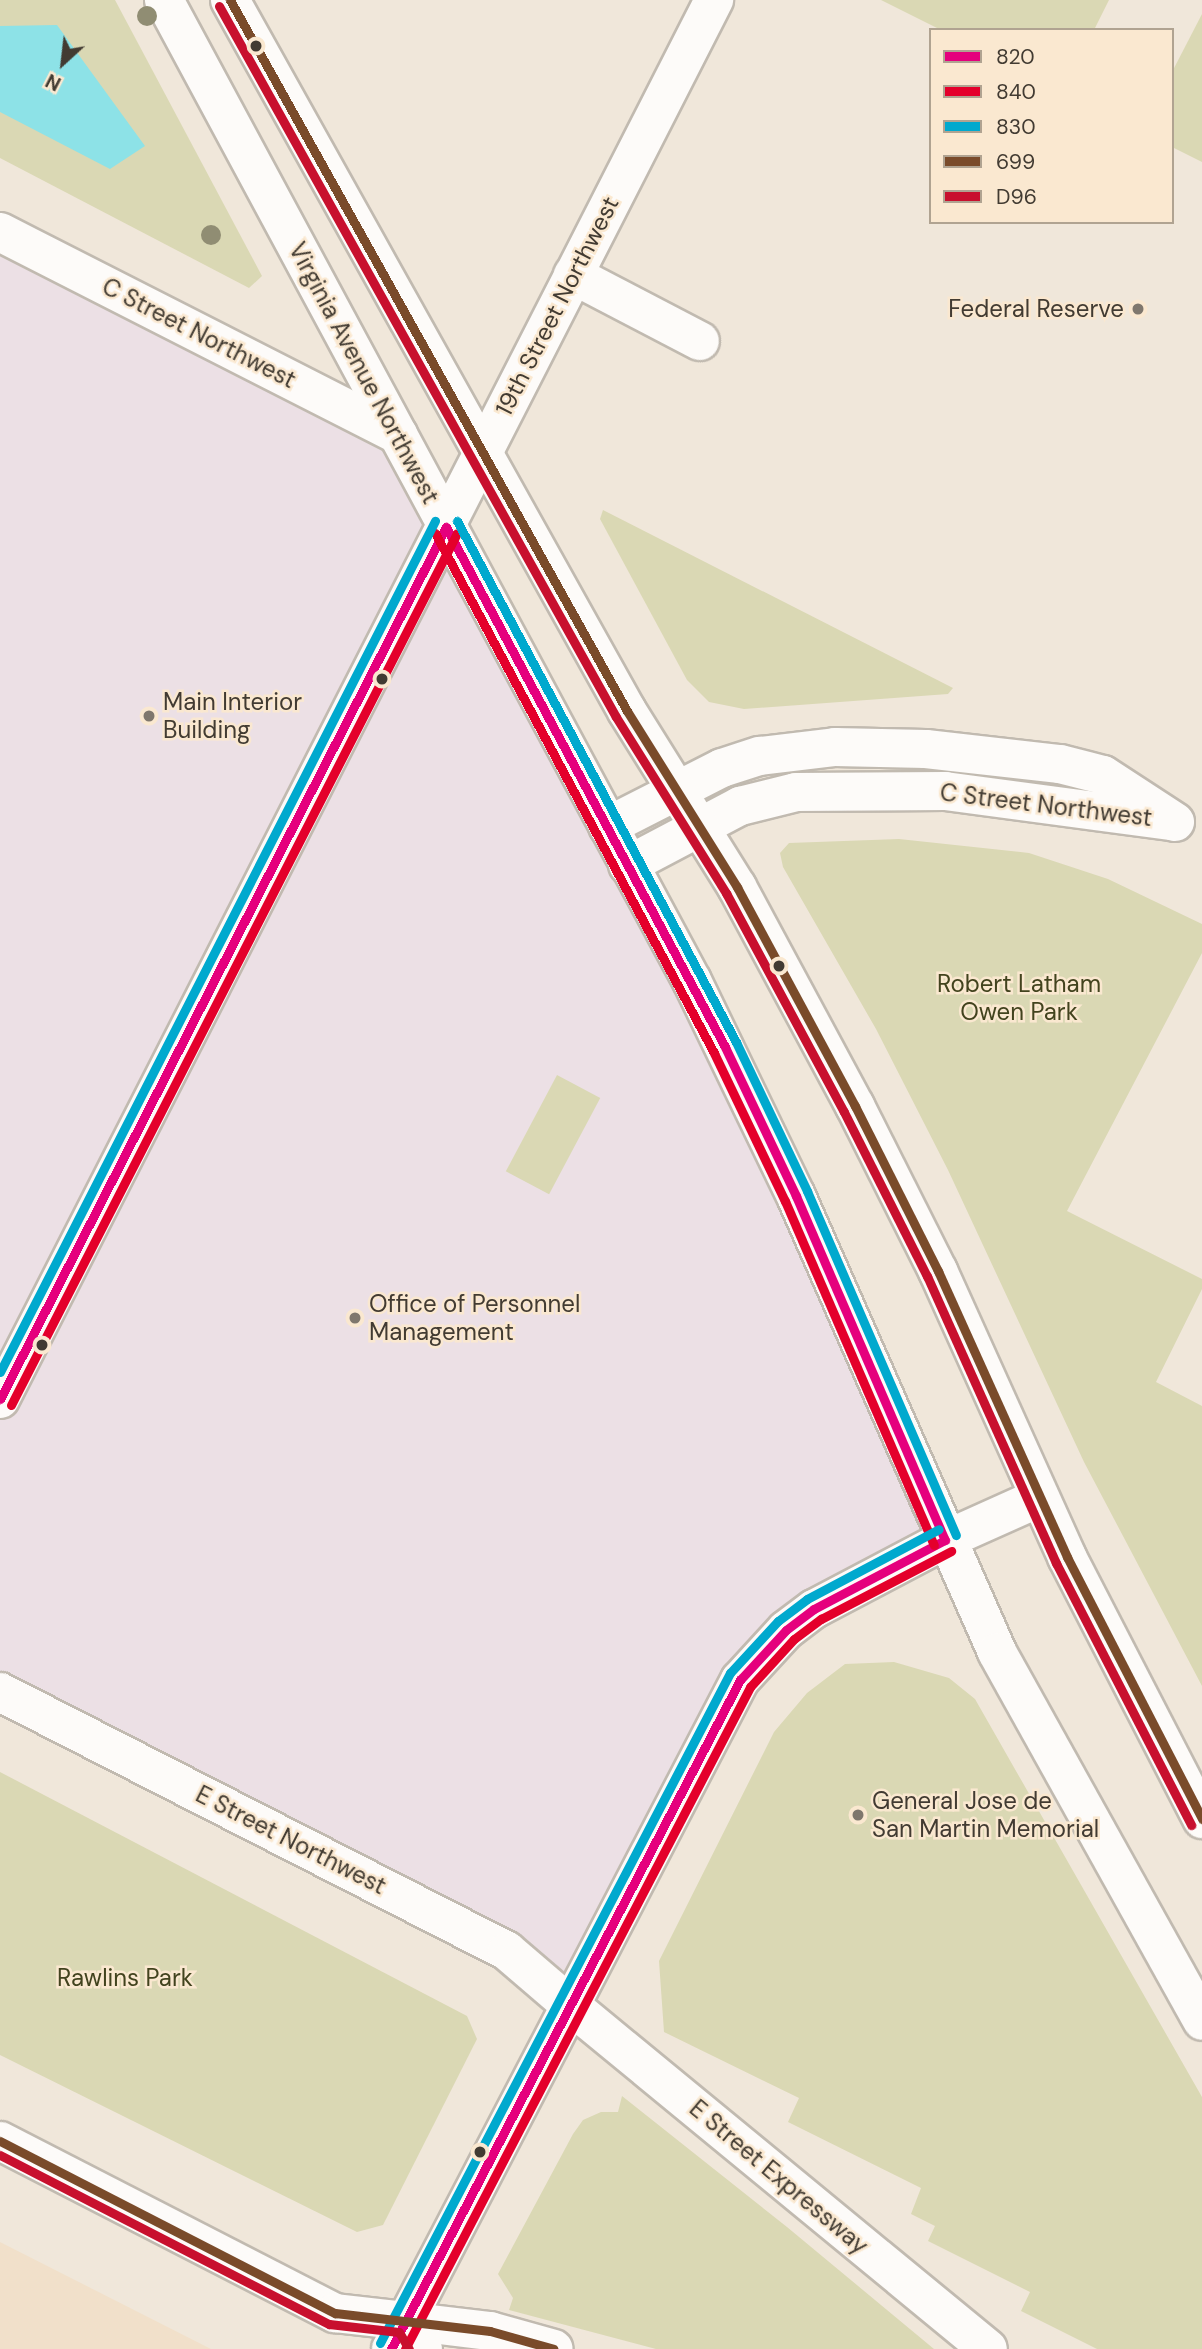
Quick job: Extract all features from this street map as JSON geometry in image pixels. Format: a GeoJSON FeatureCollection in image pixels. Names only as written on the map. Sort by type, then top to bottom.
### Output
{"type":"FeatureCollection","features":[{"type":"Feature","properties":{"kind":"main road","name":"Virginia Avenue Northwest"},"geometry":{"type":"LineString","coordinates":[[164,0],[608,826],[757,1112],[945,1540],[1030,1713],[1202,2021]]}},
{"type":"Feature","properties":{"kind":"main road"},"geometry":{"type":"LineString","coordinates":[[230,0],[483,453],[676,790],[737,887],[904,1201],[1039,1499],[1202,1819]]}},
{"type":"Feature","properties":{"kind":"main road","name":"19th Street Northwest"},"geometry":{"type":"LineString","coordinates":[[0,1399],[714,0]]}},
{"type":"Feature","properties":{"kind":"main road","name":"C Street Northwest"},"geometry":{"type":"LineString","coordinates":[[0,232],[398,435]]}},
{"type":"Feature","properties":{"kind":"main road"},"geometry":{"type":"LineString","coordinates":[[573,275],[700,341]]}},
{"type":"Feature","properties":{"kind":"main road","name":"C Street Northwest"},"geometry":{"type":"LineString","coordinates":[[608,826],[676,790],[760,756],[835,747],[926,749],[1015,756],[1103,775],[1175,822],[1089,813],[996,795],[849,789],[773,795],[699,826],[628,865]]}},
{"type":"Feature","properties":{"kind":"main road"},"geometry":{"type":"LineString","coordinates":[[407,2340],[570,2004],[740,1680],[786,1630],[814,1609],[945,1540],[1039,1499]]}},
{"type":"Feature","properties":{"kind":"main road","name":"E Street Northwest"},"geometry":{"type":"LineString","coordinates":[[0,1692],[507,1951],[570,2004]]}},
{"type":"Feature","properties":{"kind":"main road","name":"E Street Expressway"},"geometry":{"type":"LineString","coordinates":[[570,2004],[988,2349]]}},
{"type":"Feature","properties":{"kind":"main road"},"geometry":{"type":"LineString","coordinates":[[0,2141],[335,2313],[407,2340],[490,2331],[554,2349]]}},
{"type":"Feature","properties":{"kind":"shaded area"},"geometry":{"type":"Polygon","coordinates":[[[0,232],[398,435],[495,619],[945,1540],[786,1630],[570,2005],[0,1692],[0,232]]]}},
{"type":"Feature","properties":{"kind":"shaded area"},"geometry":{"type":"Polygon","coordinates":[[[0,2242],[211,2349],[0,2349],[0,2242]]]}},
{"type":"Feature","properties":{"kind":"green space"},"geometry":{"type":"Polygon","coordinates":[[[0,0],[115,0],[262,276],[249,288],[0,158],[0,0]]]}},
{"type":"Feature","properties":{"kind":"green space"},"geometry":{"type":"Polygon","coordinates":[[[881,0],[1109,0],[1095,28],[937,28],[881,0]]]}},
{"type":"Feature","properties":{"kind":"green space"},"geometry":{"type":"Polygon","coordinates":[[[1202,14],[1202,162],[1174,148],[1174,68],[1202,14]]]}},
{"type":"Feature","properties":{"kind":"green space"},"geometry":{"type":"Polygon","coordinates":[[[603,510],[953,688],[948,694],[744,709],[709,702],[687,680],[600,519],[603,510]]]}},
{"type":"Feature","properties":{"kind":"green space","name":"Robert Latham Owen Park"},"geometry":{"type":"Polygon","coordinates":[[[899,839],[1029,853],[1108,879],[1202,924],[1202,953],[1067,1211],[1202,1279],[1202,1289],[1156,1382],[1202,1406],[1202,1686],[1084,1462],[948,1170],[876,1029],[783,867],[780,853],[789,843],[899,839]]]}},
{"type":"Feature","properties":{"kind":"green space"},"geometry":{"type":"Polygon","coordinates":[[[557,1075],[600,1098],[549,1194],[506,1171],[557,1075]]]}},
{"type":"Feature","properties":{"kind":"green space"},"geometry":{"type":"Polygon","coordinates":[[[894,1662],[949,1678],[975,1699],[1202,2097],[1202,2349],[1097,2349],[1021,2311],[1030,2292],[928,2241],[935,2226],[911,2214],[921,2188],[788,2122],[799,2098],[664,2032],[659,1961],[774,1732],[807,1693],[845,1664],[894,1662]]]}},
{"type":"Feature","properties":{"kind":"green space","name":"Rawlins Park"},"geometry":{"type":"Polygon","coordinates":[[[0,1772],[467,2016],[477,2039],[383,2225],[357,2232],[0,2055],[0,1772]]]}},
{"type":"Feature","properties":{"kind":"green space"},"geometry":{"type":"Polygon","coordinates":[[[622,2096],[787,2227],[934,2349],[656,2349],[509,2310],[513,2298],[498,2274],[573,2134],[583,2120],[601,2112],[618,2112],[622,2096]]]}},
{"type":"Feature","properties":{"kind":"water"},"geometry":{"type":"Polygon","coordinates":[[[57,25],[145,146],[110,169],[0,112],[0,26],[57,25]]]}},
{"type":"Feature","properties":{"kind":"transit line","name":"699"},"geometry":{"type":"LineString","coordinates":[[230,0],[627,711],[737,887],[855,1106],[938,1271],[1067,1557],[1202,1819]]}},
{"type":"Feature","properties":{"kind":"transit line","name":"D96"},"geometry":{"type":"LineString","coordinates":[[219,6],[616,717],[726,893],[844,1112],[927,1276],[1056,1563],[1191,1825]]}},
{"type":"Feature","properties":{"kind":"transit line","name":"830"},"geometry":{"type":"LineString","coordinates":[[0,1372],[435,521]]}},
{"type":"Feature","properties":{"kind":"transit line","name":"830"},"geometry":{"type":"LineString","coordinates":[[457,521],[736,1042],[807,1191],[956,1535]]}},
{"type":"Feature","properties":{"kind":"transit line","name":"820"},"geometry":{"type":"LineString","coordinates":[[446,527],[725,1047],[796,1196],[945,1540]]}},
{"type":"Feature","properties":{"kind":"transit line","name":"820"},"geometry":{"type":"LineString","coordinates":[[0,1399],[446,527]]}},
{"type":"Feature","properties":{"kind":"transit line","name":"840"},"geometry":{"type":"LineString","coordinates":[[435,533],[714,1053],[785,1201],[934,1545]]}},
{"type":"Feature","properties":{"kind":"transit line","name":"840"},"geometry":{"type":"LineString","coordinates":[[11,1405],[457,533]]}},
{"type":"Feature","properties":{"kind":"transit line","name":"830"},"geometry":{"type":"LineString","coordinates":[[380,2343],[730,1673],[778,1621],[807,1599],[939,1529]]}},
{"type":"Feature","properties":{"kind":"transit line","name":"820"},"geometry":{"type":"LineString","coordinates":[[391,2349],[740,1680],[786,1630],[814,1609],[945,1540]]}},
{"type":"Feature","properties":{"kind":"transit line","name":"840"},"geometry":{"type":"LineString","coordinates":[[405,2349],[750,1687],[794,1639],[821,1619],[951,1551]]}},
{"type":"Feature","properties":{"kind":"transit line","name":"699"},"geometry":{"type":"LineString","coordinates":[[0,2141],[335,2313],[490,2331],[554,2349]]}},
{"type":"Feature","properties":{"kind":"transit line","name":"D96"},"geometry":{"type":"LineString","coordinates":[[0,2155],[329,2324],[399,2332],[409,2349]]}},
{"type":"Feature","properties":{"kind":"place","name":"Federal Reserve"},"geometry":{"type":"Point","coordinates":[1138,309]}},
{"type":"Feature","properties":{"kind":"place","name":"Main Interior Building"},"geometry":{"type":"Point","coordinates":[149,716]}},
{"type":"Feature","properties":{"kind":"place","name":"Office of Personnel Management"},"geometry":{"type":"Point","coordinates":[355,1318]}},
{"type":"Feature","properties":{"kind":"place","name":"General Jose de San Martin Memorial"},"geometry":{"type":"Point","coordinates":[858,1815]}}]}
